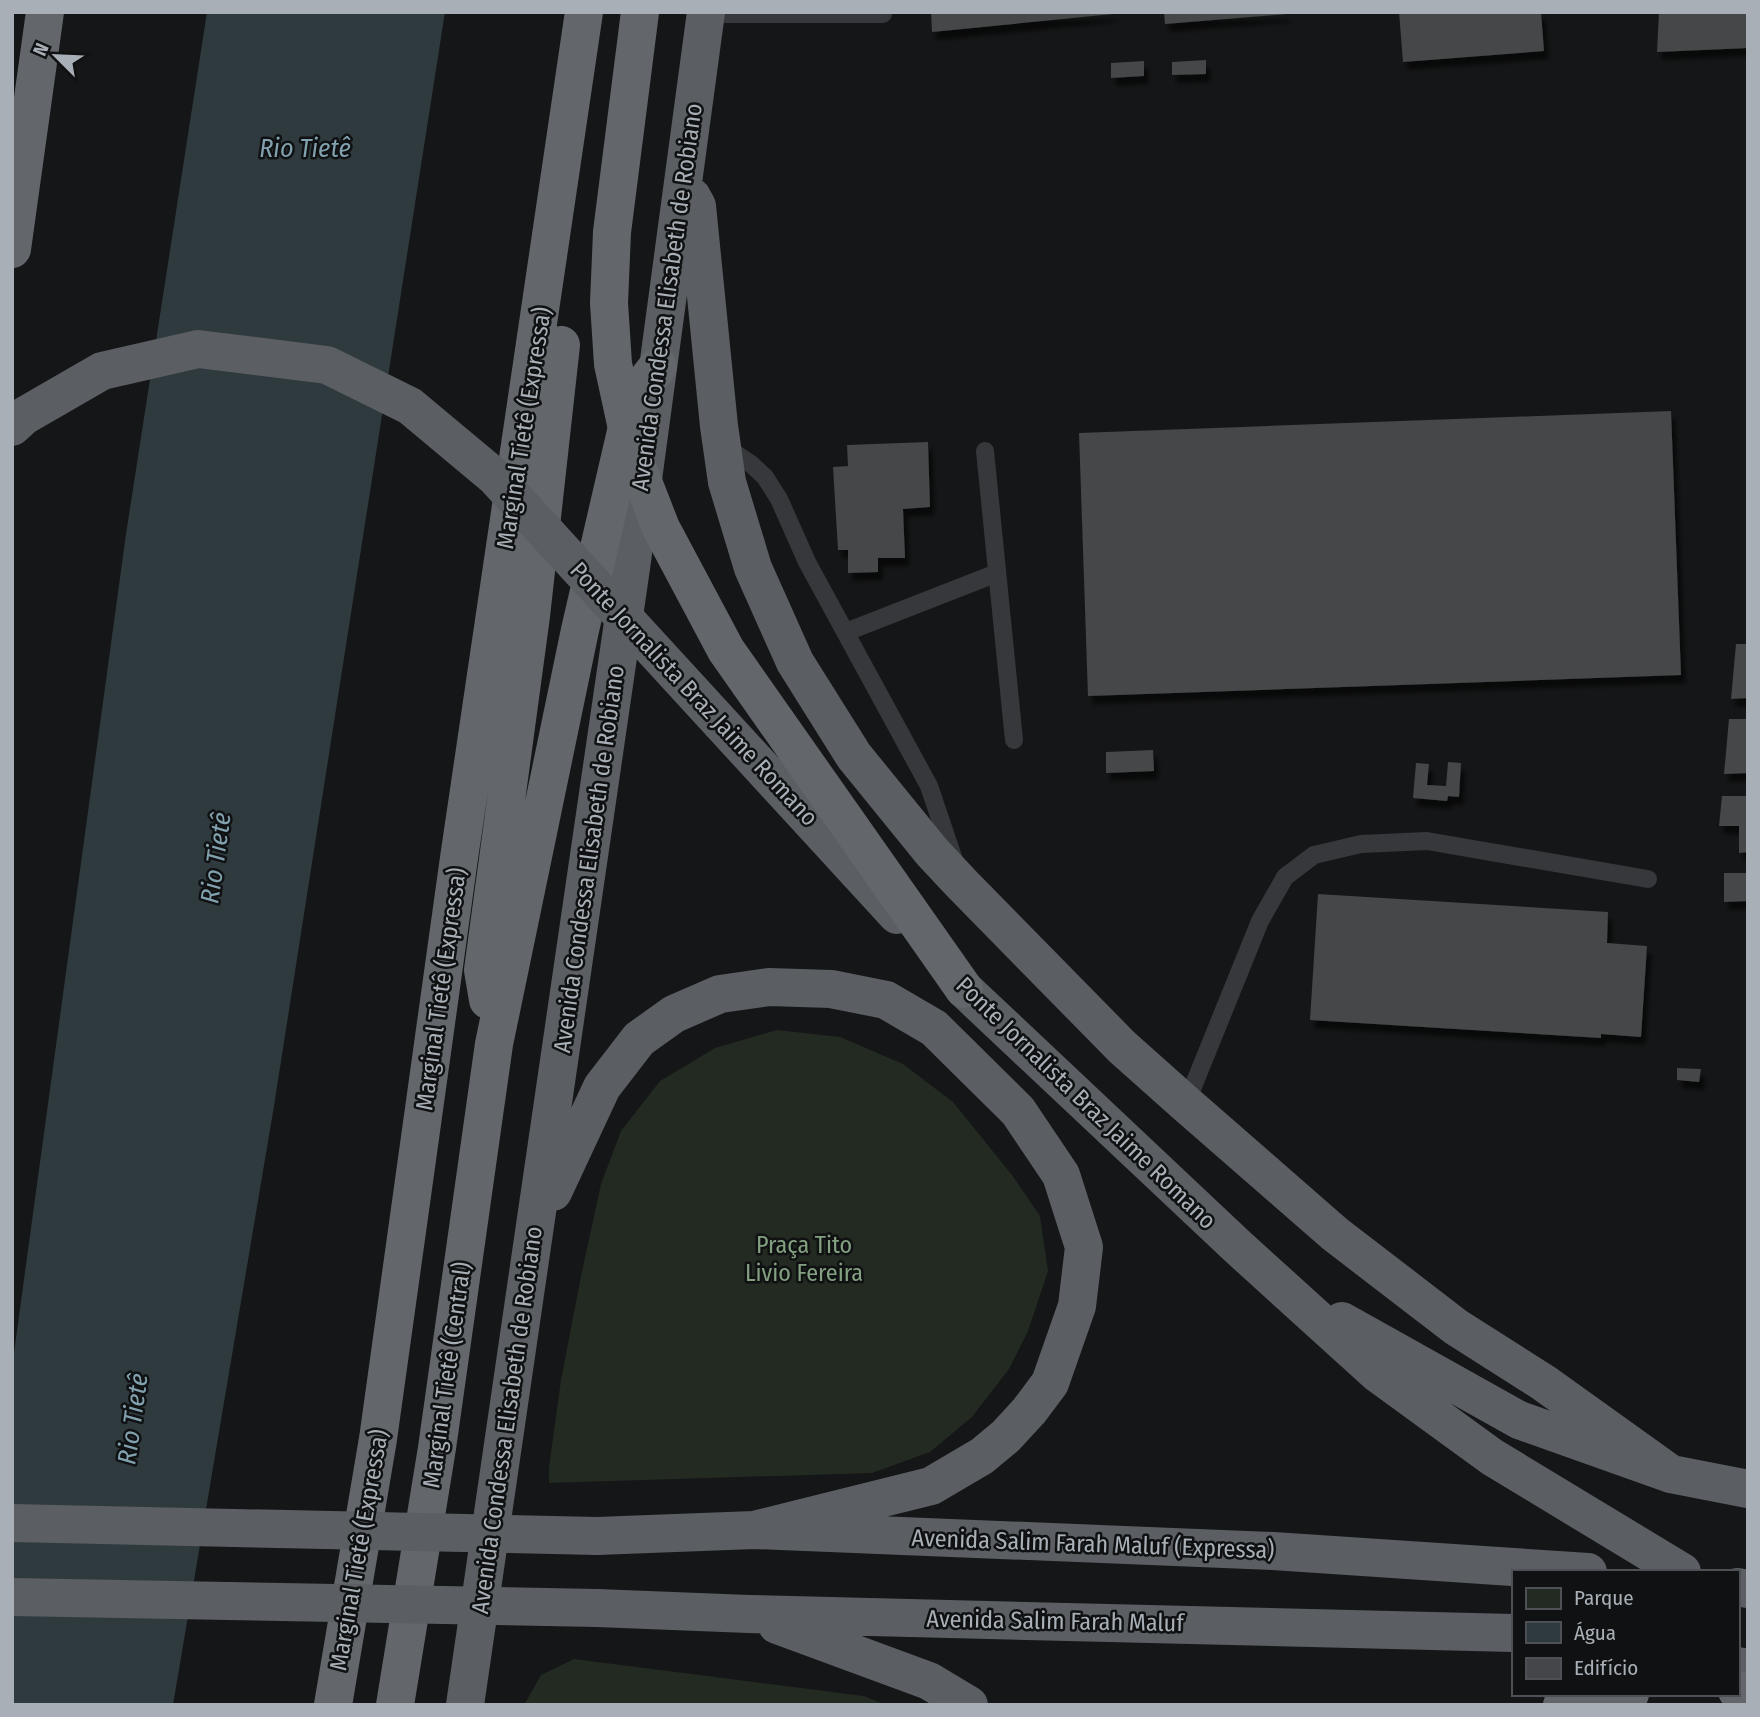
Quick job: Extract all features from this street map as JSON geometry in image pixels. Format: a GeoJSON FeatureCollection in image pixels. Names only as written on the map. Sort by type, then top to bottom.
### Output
{"type":"FeatureCollection","features":[{"type":"Feature","properties":{"kind":"highway"},"geometry":{"type":"LineString","coordinates":[[12,249],[45,12]]}},
{"type":"Feature","properties":{"kind":"highway","name":"Marginal Tietê (Expressa)"},"geometry":{"type":"LineString","coordinates":[[333,1705],[379,1439],[459,858],[584,12]]}},
{"type":"Feature","properties":{"kind":"highway"},"geometry":{"type":"LineString","coordinates":[[640,12],[612,232],[609,303],[613,364],[633,456],[661,528],[726,650],[964,989]]}},
{"type":"Feature","properties":{"kind":"highway","name":"Avenida Condessa Elisabeth de Robiano"},"geometry":{"type":"LineString","coordinates":[[465,1705],[536,1229],[705,13]]}},
{"type":"Feature","properties":{"kind":"highway"},"geometry":{"type":"LineString","coordinates":[[683,178],[697,206],[727,482],[753,568],[795,662],[854,756],[932,852],[961,883],[1122,1047],[1186,1104],[1335,1234],[1445,1318],[1544,1383],[1671,1474]]}},
{"type":"Feature","properties":{"kind":"highway","name":"Marginal Tietê (Expressa)"},"geometry":{"type":"LineString","coordinates":[[494,1044],[483,970],[531,616],[562,342],[547,273]]}},
{"type":"Feature","properties":{"kind":"highway","name":"Ponte Jornalista Braz Jaime Romano"},"geometry":{"type":"LineString","coordinates":[[12,427],[24,416],[102,371],[198,349],[327,365],[410,406],[495,477],[964,989],[1279,1285]]}},
{"type":"Feature","properties":{"kind":"highway"},"geometry":{"type":"LineString","coordinates":[[494,1044],[580,630],[634,397],[658,366]]}},
{"type":"Feature","properties":{"kind":"highway"},"geometry":{"type":"LineString","coordinates":[[536,1229],[602,1087],[639,1039],[674,1014],[720,994],[769,988],[831,989],[886,1000],[934,1028],[1018,1111],[1062,1175],[1084,1247],[1077,1306],[1050,1383],[1006,1436],[982,1456],[931,1486],[754,1530]]}},
{"type":"Feature","properties":{"kind":"highway","name":"Marginal Tietê (Central)"},"geometry":{"type":"LineString","coordinates":[[395,1705],[437,1448],[494,1044]]}},
{"type":"Feature","properties":{"kind":"highway"},"geometry":{"type":"LineString","coordinates":[[1279,1285],[1519,1420],[1671,1474],[1748,1489]]}},
{"type":"Feature","properties":{"kind":"highway"},"geometry":{"type":"LineString","coordinates":[[1279,1285],[1378,1374],[1492,1457],[1679,1570]]}},
{"type":"Feature","properties":{"kind":"highway","name":"Avenida Salim Farah Maluf (Expressa)"},"geometry":{"type":"LineString","coordinates":[[12,1523],[597,1536],[754,1530],[1273,1551],[1558,1570]]}},
{"type":"Feature","properties":{"kind":"highway","name":"Avenida Salim Farah Maluf"},"geometry":{"type":"LineString","coordinates":[[12,1597],[597,1608],[1512,1633]]}},
{"type":"Feature","properties":{"kind":"highway"},"geometry":{"type":"LineString","coordinates":[[748,1614],[929,1681],[969,1705]]}},
{"type":"Feature","properties":{"kind":"highway"},"geometry":{"type":"LineString","coordinates":[[1562,1705],[1618,1696]]}},
{"type":"Feature","properties":{"kind":"lane"},"geometry":{"type":"LineString","coordinates":[[705,13],[883,12]]}},
{"type":"Feature","properties":{"kind":"lane"},"geometry":{"type":"LineString","coordinates":[[722,444],[765,477],[779,499],[807,562],[929,786],[961,883]]}},
{"type":"Feature","properties":{"kind":"lane"},"geometry":{"type":"LineString","coordinates":[[985,451],[1014,740]]}},
{"type":"Feature","properties":{"kind":"lane"},"geometry":{"type":"LineString","coordinates":[[846,632],[997,573]]}},
{"type":"Feature","properties":{"kind":"lane"},"geometry":{"type":"LineString","coordinates":[[1186,1104],[1260,921],[1285,877],[1314,855],[1361,844],[1427,841],[1648,879]]}},
{"type":"Feature","properties":{"kind":"green space","name":"Praça Tito Livio Fereira"},"geometry":{"type":"Polygon","coordinates":[[[777,1030],[840,1037],[903,1064],[953,1102],[1012,1175],[1040,1216],[1048,1271],[1028,1331],[1009,1369],[972,1417],[930,1452],[872,1473],[549,1483],[561,1380],[581,1276],[601,1184],[621,1131],[660,1081],[715,1048],[777,1030]]]}},
{"type":"Feature","properties":{"kind":"green space"},"geometry":{"type":"Polygon","coordinates":[[[574,1659],[864,1696],[886,1705],[524,1705],[541,1675],[574,1659]]]}},
{"type":"Feature","properties":{"kind":"water","name":"Rio Tietê"},"geometry":{"type":"Polygon","coordinates":[[[207,12],[445,12],[274,1106],[173,1705],[12,1705],[12,1367],[126,534],[207,12]]]}},
{"type":"Feature","properties":{"kind":"building"},"geometry":{"type":"Polygon","coordinates":[[[931,12],[1113,12],[1113,14],[932,32],[931,12]]]}},
{"type":"Feature","properties":{"kind":"building"},"geometry":{"type":"Polygon","coordinates":[[[1164,12],[1287,12],[1287,14],[1165,24],[1164,12]]]}},
{"type":"Feature","properties":{"kind":"building"},"geometry":{"type":"Polygon","coordinates":[[[1399,12],[1541,12],[1544,51],[1403,62],[1399,12]]]}},
{"type":"Feature","properties":{"kind":"building"},"geometry":{"type":"Polygon","coordinates":[[[1659,12],[1748,12],[1748,48],[1657,52],[1659,12]]]}},
{"type":"Feature","properties":{"kind":"building"},"geometry":{"type":"Polygon","coordinates":[[[1206,60],[1206,74],[1172,75],[1172,62],[1206,60]]]}},
{"type":"Feature","properties":{"kind":"building"},"geometry":{"type":"Polygon","coordinates":[[[1144,61],[1144,76],[1111,78],[1111,63],[1144,61]]]}},
{"type":"Feature","properties":{"kind":"building"},"geometry":{"type":"Polygon","coordinates":[[[1671,411],[1681,675],[1088,696],[1079,433],[1671,411]]]}},
{"type":"Feature","properties":{"kind":"building"},"geometry":{"type":"Polygon","coordinates":[[[928,442],[930,507],[903,509],[905,558],[878,558],[878,572],[848,573],[848,550],[838,550],[833,467],[848,466],[847,445],[928,442]]]}},
{"type":"Feature","properties":{"kind":"building"},"geometry":{"type":"Polygon","coordinates":[[[1736,644],[1748,644],[1748,698],[1731,699],[1736,644]]]}},
{"type":"Feature","properties":{"kind":"building"},"geometry":{"type":"Polygon","coordinates":[[[1729,719],[1748,719],[1748,773],[1724,774],[1729,719]]]}},
{"type":"Feature","properties":{"kind":"building"},"geometry":{"type":"Polygon","coordinates":[[[1153,750],[1154,771],[1106,773],[1106,752],[1153,750]]]}},
{"type":"Feature","properties":{"kind":"building"},"geometry":{"type":"Polygon","coordinates":[[[1448,762],[1461,763],[1459,797],[1448,796],[1447,801],[1413,798],[1416,763],[1429,764],[1427,785],[1446,786],[1448,762]]]}},
{"type":"Feature","properties":{"kind":"building"},"geometry":{"type":"Polygon","coordinates":[[[1722,796],[1748,796],[1748,852],[1739,853],[1739,826],[1719,826],[1722,796]]]}},
{"type":"Feature","properties":{"kind":"building"},"geometry":{"type":"Polygon","coordinates":[[[1724,873],[1748,873],[1748,901],[1724,902],[1724,873]]]}},
{"type":"Feature","properties":{"kind":"building"},"geometry":{"type":"Polygon","coordinates":[[[1318,894],[1608,912],[1607,943],[1647,946],[1641,1037],[1601,1034],[1601,1038],[1310,1020],[1318,894]]]}},
{"type":"Feature","properties":{"kind":"building"},"geometry":{"type":"Polygon","coordinates":[[[1677,1068],[1701,1069],[1699,1082],[1677,1080],[1677,1068]]]}}]}
